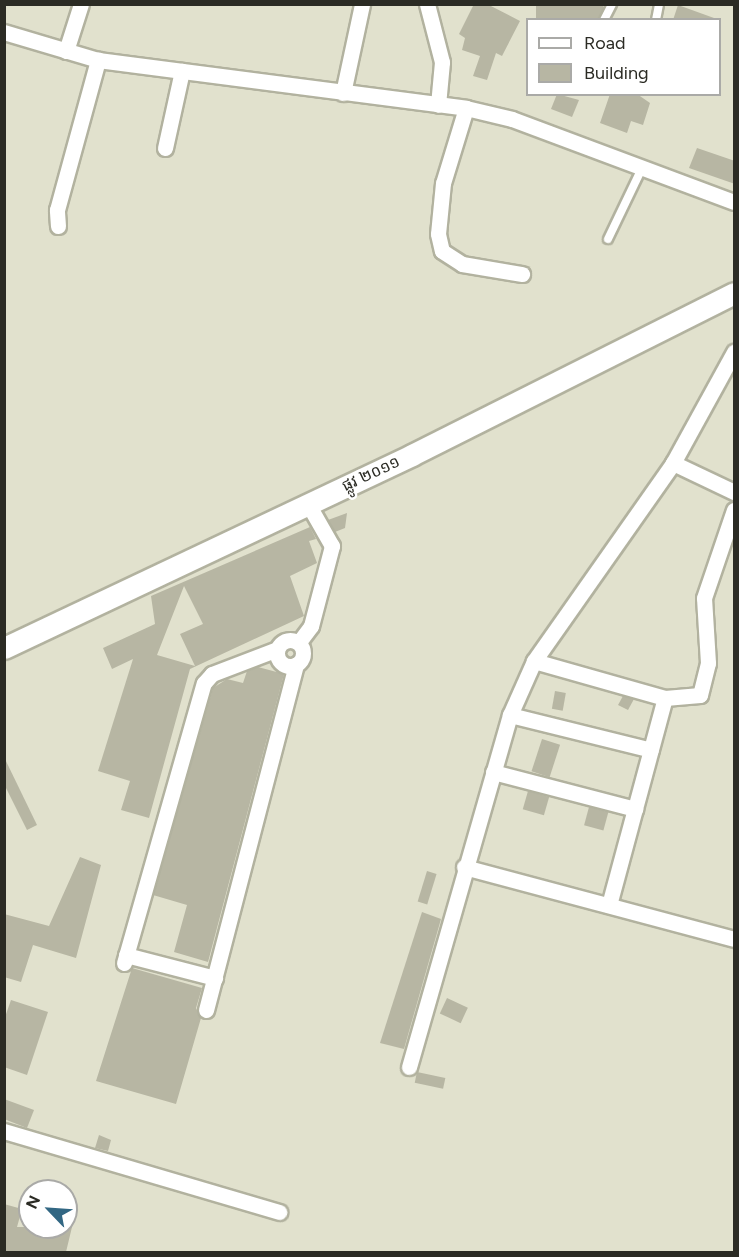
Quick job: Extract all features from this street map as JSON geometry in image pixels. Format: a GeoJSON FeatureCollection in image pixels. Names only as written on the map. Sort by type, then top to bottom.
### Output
{"type":"FeatureCollection","features":[{"type":"Feature","properties":{"kind":"main road","name":"ផ្លូវ ២០១១"},"geometry":{"type":"LineString","coordinates":[[4,648],[308,504],[735,293]]}},
{"type":"Feature","properties":{"kind":"street"},"geometry":{"type":"LineString","coordinates":[[66,51],[81,4]]}},
{"type":"Feature","properties":{"kind":"street"},"geometry":{"type":"LineString","coordinates":[[343,93],[362,4]]}},
{"type":"Feature","properties":{"kind":"street"},"geometry":{"type":"LineString","coordinates":[[427,4],[442,62],[438,105]]}},
{"type":"Feature","properties":{"kind":"street"},"geometry":{"type":"LineString","coordinates":[[4,32],[98,60],[466,108],[643,167],[735,202]]}},
{"type":"Feature","properties":{"kind":"street"},"geometry":{"type":"LineString","coordinates":[[58,226],[57,210],[98,60]]}},
{"type":"Feature","properties":{"kind":"street"},"geometry":{"type":"LineString","coordinates":[[165,148],[182,71]]}},
{"type":"Feature","properties":{"kind":"street"},"geometry":{"type":"LineString","coordinates":[[466,108],[443,183],[438,234],[442,251],[462,264],[522,274]]}},
{"type":"Feature","properties":{"kind":"street"},"geometry":{"type":"LineString","coordinates":[[409,1067],[464,867],[510,715],[534,661],[673,463],[735,352]]}},
{"type":"Feature","properties":{"kind":"street"},"geometry":{"type":"LineString","coordinates":[[673,463],[735,492]]}},
{"type":"Feature","properties":{"kind":"street"},"geometry":{"type":"LineString","coordinates":[[299,642],[311,626],[332,546],[308,504]]}},
{"type":"Feature","properties":{"kind":"street"},"geometry":{"type":"LineString","coordinates":[[534,661],[665,698],[697,697],[704,690],[709,647],[703,608],[735,510]]}},
{"type":"Feature","properties":{"kind":"street"},"geometry":{"type":"LineString","coordinates":[[215,978],[125,959],[204,683],[212,674],[277,649],[286,640],[299,642]]}},
{"type":"Feature","properties":{"kind":"street"},"geometry":{"type":"LineString","coordinates":[[206,1010],[296,665],[303,654],[299,642]]}},
{"type":"Feature","properties":{"kind":"street"},"geometry":{"type":"LineString","coordinates":[[277,649],[280,662],[296,665]]}},
{"type":"Feature","properties":{"kind":"street"},"geometry":{"type":"LineString","coordinates":[[609,905],[665,698]]}},
{"type":"Feature","properties":{"kind":"street"},"geometry":{"type":"LineString","coordinates":[[510,715],[651,750]]}},
{"type":"Feature","properties":{"kind":"street"},"geometry":{"type":"LineString","coordinates":[[493,772],[635,809]]}},
{"type":"Feature","properties":{"kind":"street"},"geometry":{"type":"LineString","coordinates":[[464,867],[735,939]]}},
{"type":"Feature","properties":{"kind":"street"},"geometry":{"type":"LineString","coordinates":[[4,1131],[279,1212]]}},
{"type":"Feature","properties":{"kind":"lane"},"geometry":{"type":"LineString","coordinates":[[605,18],[612,4]]}},
{"type":"Feature","properties":{"kind":"lane"},"geometry":{"type":"LineString","coordinates":[[608,239],[643,167]]}},
{"type":"Feature","properties":{"kind":"building"},"geometry":{"type":"Polygon","coordinates":[[[474,4],[487,4],[520,21],[502,56],[496,53],[487,80],[473,76],[480,56],[462,50],[465,38],[459,34],[474,4]]]}},
{"type":"Feature","properties":{"kind":"building"},"geometry":{"type":"Polygon","coordinates":[[[536,4],[603,4],[603,18],[536,18],[536,4]]]}},
{"type":"Feature","properties":{"kind":"building"},"geometry":{"type":"Polygon","coordinates":[[[678,5],[714,18],[674,18],[678,5]]]}},
{"type":"Feature","properties":{"kind":"building"},"geometry":{"type":"Polygon","coordinates":[[[556,96],[579,100],[572,117],[551,109],[556,96]]]}},
{"type":"Feature","properties":{"kind":"building"},"geometry":{"type":"Polygon","coordinates":[[[609,96],[640,96],[650,103],[643,125],[631,121],[627,133],[600,123],[609,96]]]}},
{"type":"Feature","properties":{"kind":"building"},"geometry":{"type":"Polygon","coordinates":[[[697,148],[735,161],[735,184],[689,168],[697,148]]]}},
{"type":"Feature","properties":{"kind":"building"},"geometry":{"type":"Polygon","coordinates":[[[347,513],[345,528],[335,532],[328,520],[347,513]]]}},
{"type":"Feature","properties":{"kind":"building"},"geometry":{"type":"Polygon","coordinates":[[[310,527],[316,539],[309,541],[317,563],[290,576],[304,616],[190,669],[149,818],[121,810],[130,781],[98,771],[133,659],[112,669],[103,648],[155,624],[151,596],[310,527]],[[184,586],[157,655],[195,666],[180,634],[203,624],[184,586]]]}},
{"type":"Feature","properties":{"kind":"building"},"geometry":{"type":"Polygon","coordinates":[[[258,667],[284,674],[208,962],[174,952],[187,905],[153,895],[213,688],[227,679],[243,683],[247,671],[258,667]]]}},
{"type":"Feature","properties":{"kind":"building"},"geometry":{"type":"Polygon","coordinates":[[[555,691],[566,693],[563,711],[552,709],[555,691]]]}},
{"type":"Feature","properties":{"kind":"building"},"geometry":{"type":"Polygon","coordinates":[[[623,696],[634,699],[628,710],[618,705],[623,696]]]}},
{"type":"Feature","properties":{"kind":"building"},"geometry":{"type":"Polygon","coordinates":[[[542,739],[560,745],[550,777],[531,771],[542,739]]]}},
{"type":"Feature","properties":{"kind":"building"},"geometry":{"type":"Polygon","coordinates":[[[4,757],[37,825],[27,830],[4,784],[4,757]]]}},
{"type":"Feature","properties":{"kind":"building"},"geometry":{"type":"Polygon","coordinates":[[[528,791],[549,797],[544,815],[523,809],[528,791]]]}},
{"type":"Feature","properties":{"kind":"building"},"geometry":{"type":"Polygon","coordinates":[[[589,807],[608,812],[603,831],[584,825],[589,807]]]}},
{"type":"Feature","properties":{"kind":"building"},"geometry":{"type":"Polygon","coordinates":[[[80,857],[101,865],[76,958],[33,945],[21,982],[4,977],[4,914],[49,926],[80,857]]]}},
{"type":"Feature","properties":{"kind":"building"},"geometry":{"type":"Polygon","coordinates":[[[427,871],[437,874],[427,905],[418,902],[427,871]]]}},
{"type":"Feature","properties":{"kind":"building"},"geometry":{"type":"Polygon","coordinates":[[[422,912],[441,919],[404,1049],[380,1043],[422,912]]]}},
{"type":"Feature","properties":{"kind":"building"},"geometry":{"type":"Polygon","coordinates":[[[132,968],[202,988],[196,1008],[201,1018],[176,1104],[96,1081],[132,968]]]}},
{"type":"Feature","properties":{"kind":"building"},"geometry":{"type":"Polygon","coordinates":[[[447,998],[468,1008],[461,1023],[440,1013],[447,998]]]}},
{"type":"Feature","properties":{"kind":"building"},"geometry":{"type":"Polygon","coordinates":[[[11,1000],[48,1012],[27,1075],[4,1067],[4,1020],[11,1000]]]}},
{"type":"Feature","properties":{"kind":"building"},"geometry":{"type":"Polygon","coordinates":[[[417,1072],[445,1078],[443,1089],[415,1083],[417,1072]]]}},
{"type":"Feature","properties":{"kind":"building"},"geometry":{"type":"Polygon","coordinates":[[[4,1099],[34,1110],[27,1128],[4,1119],[4,1099]]]}},
{"type":"Feature","properties":{"kind":"building"},"geometry":{"type":"Polygon","coordinates":[[[99,1135],[111,1140],[108,1151],[95,1148],[99,1135]]]}},
{"type":"Feature","properties":{"kind":"building"},"geometry":{"type":"Polygon","coordinates":[[[4,1204],[18,1208],[18,1239],[69,1239],[66,1252],[4,1252],[4,1204]]]}}]}
